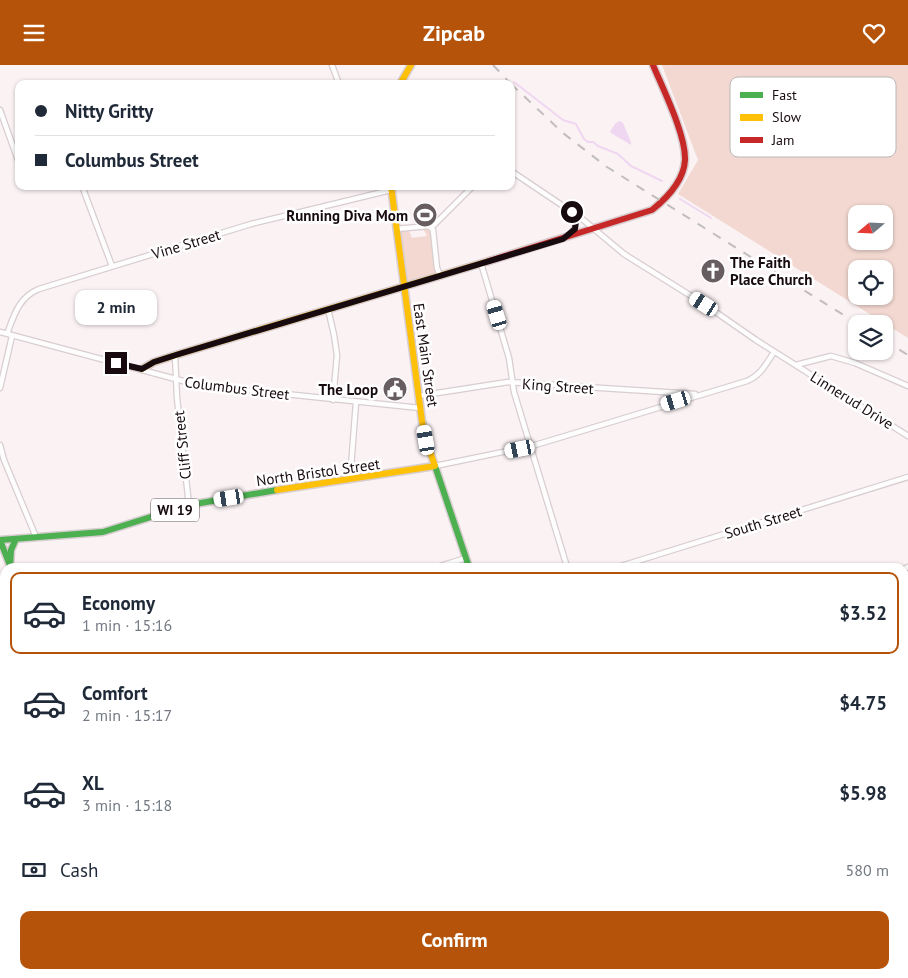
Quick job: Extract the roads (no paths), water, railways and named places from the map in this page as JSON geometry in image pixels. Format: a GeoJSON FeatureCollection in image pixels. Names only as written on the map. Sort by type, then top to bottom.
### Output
{"type":"FeatureCollection","features":[{"type":"Feature","properties":{"kind":"main road"},"geometry":{"type":"LineString","coordinates":[[402,80],[411,65]]}},
{"type":"Feature","properties":{"kind":"main road"},"geometry":{"type":"LineString","coordinates":[[142,369],[154,362],[176,355],[596,229],[644,213],[658,206],[673,188],[684,167],[685,160],[682,139],[653,65]]}},
{"type":"Feature","properties":{"kind":"main road","name":"East Main Street"},"geometry":{"type":"LineString","coordinates":[[391,190],[400,229],[404,287],[418,396],[426,440],[468,563]]}},
{"type":"Feature","properties":{"kind":"main road","name":"North Bristol Street"},"geometry":{"type":"LineString","coordinates":[[0,541],[103,531],[189,505],[435,466]]}},
{"type":"Feature","properties":{"kind":"main road"},"geometry":{"type":"LineString","coordinates":[[10,563],[11,549],[16,539]]}},
{"type":"Feature","properties":{"kind":"main road","name":"WI 19"},"geometry":{"type":"LineString","coordinates":[[0,541],[8,563]]}},
{"type":"Feature","properties":{"kind":"street"},"geometry":{"type":"LineString","coordinates":[[332,65],[338,80]]}},
{"type":"Feature","properties":{"kind":"street"},"geometry":{"type":"LineString","coordinates":[[0,110],[15,152]]}},
{"type":"Feature","properties":{"kind":"street","name":"Linnerud Drive"},"geometry":{"type":"LineString","coordinates":[[515,174],[596,229],[624,254],[704,304],[774,352],[908,436]]}},
{"type":"Feature","properties":{"kind":"street"},"geometry":{"type":"LineString","coordinates":[[84,190],[112,265]]}},
{"type":"Feature","properties":{"kind":"street","name":"Vine Street"},"geometry":{"type":"LineString","coordinates":[[0,388],[9,335],[19,304],[28,294],[112,265],[251,224],[383,190]]}},
{"type":"Feature","properties":{"kind":"street"},"geometry":{"type":"LineString","coordinates":[[400,229],[429,227],[469,190]]}},
{"type":"Feature","properties":{"kind":"street"},"geometry":{"type":"LineString","coordinates":[[564,239],[575,229],[576,220],[572,212]]}},
{"type":"Feature","properties":{"kind":"street"},"geometry":{"type":"LineString","coordinates":[[429,227],[433,230],[437,268],[440,275]]}},
{"type":"Feature","properties":{"kind":"street"},"geometry":{"type":"LineString","coordinates":[[481,263],[507,349],[512,383],[566,563]]}},
{"type":"Feature","properties":{"kind":"street"},"geometry":{"type":"LineString","coordinates":[[328,309],[337,355],[333,400]]}},
{"type":"Feature","properties":{"kind":"street","name":"Columbus Street"},"geometry":{"type":"LineString","coordinates":[[0,332],[142,369],[176,380],[214,387],[420,408]]}},
{"type":"Feature","properties":{"kind":"street"},"geometry":{"type":"LineString","coordinates":[[435,466],[532,446],[753,378],[763,370],[774,352]]}},
{"type":"Feature","properties":{"kind":"street","name":"Cliff Street"},"geometry":{"type":"LineString","coordinates":[[176,355],[176,380],[189,505]]}},
{"type":"Feature","properties":{"kind":"street"},"geometry":{"type":"LineString","coordinates":[[796,365],[831,356],[855,363],[908,386]]}},
{"type":"Feature","properties":{"kind":"street","name":"King Street"},"geometry":{"type":"LineString","coordinates":[[418,396],[512,383],[699,395]]}},
{"type":"Feature","properties":{"kind":"street"},"geometry":{"type":"LineString","coordinates":[[350,480],[349,472],[356,402]]}},
{"type":"Feature","properties":{"kind":"street"},"geometry":{"type":"LineString","coordinates":[[0,446],[36,537]]}},
{"type":"Feature","properties":{"kind":"street","name":"South Street"},"geometry":{"type":"LineString","coordinates":[[631,563],[908,477]]}},
{"type":"Feature","properties":{"kind":"street"},"geometry":{"type":"LineString","coordinates":[[450,563],[466,558]]}},
{"type":"Feature","properties":{"kind":"waterway"},"geometry":{"type":"LineString","coordinates":[[515,83],[563,120],[576,124],[584,139],[588,142],[593,142],[618,154],[631,166],[662,181]]}},
{"type":"Feature","properties":{"kind":"waterway"},"geometry":{"type":"LineString","coordinates":[[680,199],[711,218]]}},
{"type":"Feature","properties":{"kind":"railway"},"geometry":{"type":"LineString","coordinates":[[493,65],[507,80]]}},
{"type":"Feature","properties":{"kind":"railway"},"geometry":{"type":"LineString","coordinates":[[515,88],[563,133],[607,167],[848,318]]}},
{"type":"Feature","properties":{"kind":"railway"},"geometry":{"type":"LineString","coordinates":[[893,346],[908,355]]}},
{"type":"Feature","properties":{"kind":"place","name":"Running Diva Mom"},"geometry":{"type":"Point","coordinates":[425,215]}},
{"type":"Feature","properties":{"kind":"place","name":"The Faith Place Church"},"geometry":{"type":"Point","coordinates":[713,271]}},
{"type":"Feature","properties":{"kind":"place","name":"The Loop"},"geometry":{"type":"Point","coordinates":[395,389]}}]}
